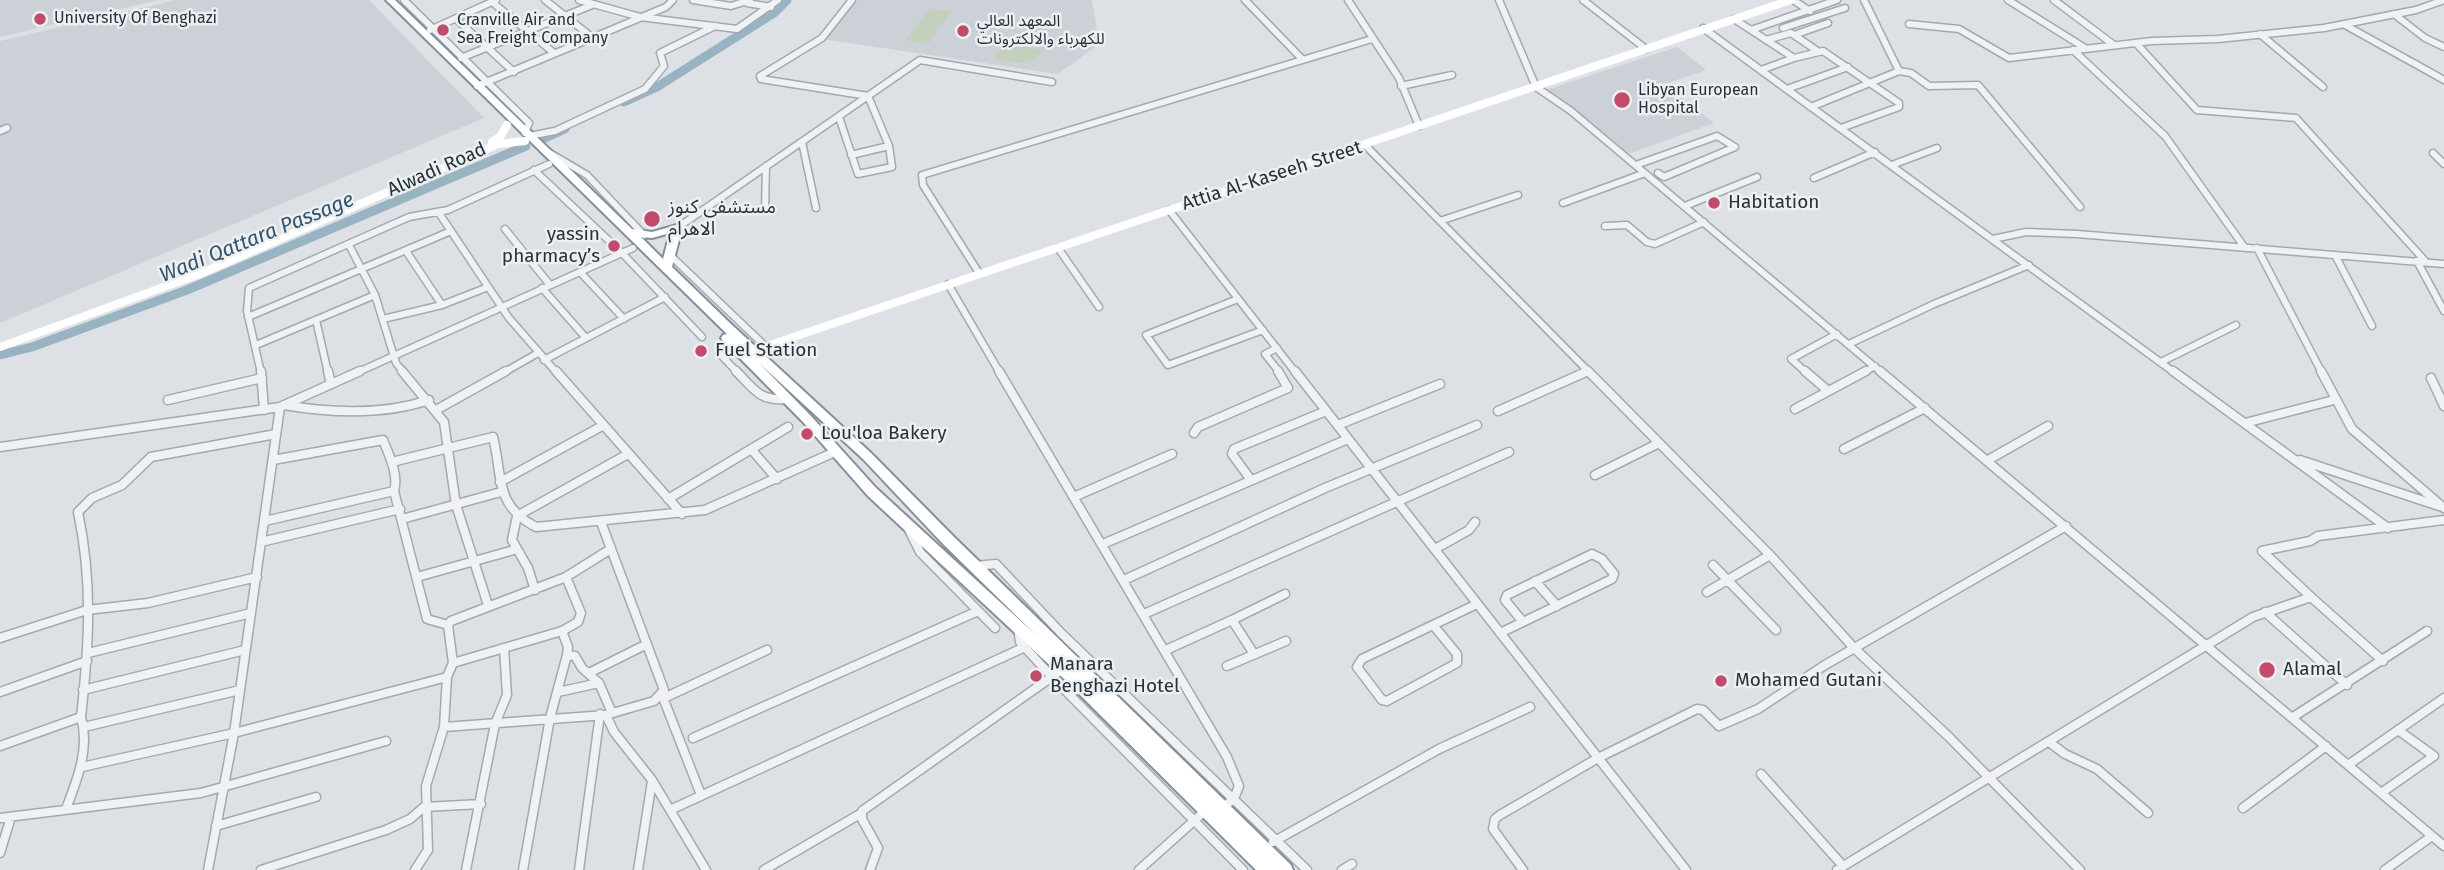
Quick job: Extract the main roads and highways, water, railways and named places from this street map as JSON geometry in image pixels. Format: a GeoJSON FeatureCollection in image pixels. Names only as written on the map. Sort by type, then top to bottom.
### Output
{"type":"FeatureCollection","features":[{"type":"Feature","properties":{"kind":"highway"},"geometry":{"type":"LineString","coordinates":[[382,0],[514,120]]}},
{"type":"Feature","properties":{"kind":"highway"},"geometry":{"type":"LineString","coordinates":[[390,0],[428,31],[483,84],[549,164],[628,250],[786,399],[837,451],[872,492],[1018,628],[1058,673],[1267,870]]}},
{"type":"Feature","properties":{"kind":"highway"},"geometry":{"type":"LineString","coordinates":[[526,137],[589,186],[628,232],[669,262],[1285,870]]}},
{"type":"Feature","properties":{"kind":"highway"},"geometry":{"type":"LineString","coordinates":[[628,232],[644,235],[677,228],[669,262]]}},
{"type":"Feature","properties":{"kind":"highway"},"geometry":{"type":"LineString","coordinates":[[851,468],[866,468],[870,462],[867,456]]}},
{"type":"Feature","properties":{"kind":"highway"},"geometry":{"type":"LineString","coordinates":[[872,492],[876,479],[891,480]]}},
{"type":"Feature","properties":{"kind":"waterway","name":"Wadi Qattara Passage"},"geometry":{"type":"LineString","coordinates":[[624,102],[657,87],[774,13],[787,0]]}},
{"type":"Feature","properties":{"kind":"waterway","name":"Wadi Qattara Passage"},"geometry":{"type":"LineString","coordinates":[[543,139],[565,129]]}},
{"type":"Feature","properties":{"kind":"waterway","name":"Wadi Qattara Passage"},"geometry":{"type":"LineString","coordinates":[[0,355],[32,347],[187,290],[526,146]]}},
{"type":"Feature","properties":{"kind":"place","name":"University Of Benghazi"},"geometry":{"type":"Point","coordinates":[40,19]}},
{"type":"Feature","properties":{"kind":"place","name":"Cranville Air and Sea Freight Company"},"geometry":{"type":"Point","coordinates":[443,30]}},
{"type":"Feature","properties":{"kind":"place","name":"المعهد العالي للكهرباء والالكترونات"},"geometry":{"type":"Point","coordinates":[963,31]}},
{"type":"Feature","properties":{"kind":"place","name":"Libyan European Hospital"},"geometry":{"type":"Point","coordinates":[1622,100]}},
{"type":"Feature","properties":{"kind":"place","name":"Habitation"},"geometry":{"type":"Point","coordinates":[1714,203]}},
{"type":"Feature","properties":{"kind":"place","name":"مستشفى كنوز الاهرام"},"geometry":{"type":"Point","coordinates":[652,219]}},
{"type":"Feature","properties":{"kind":"place","name":"yassin pharmacy’s"},"geometry":{"type":"Point","coordinates":[614,246]}},
{"type":"Feature","properties":{"kind":"place","name":"Fuel Station"},"geometry":{"type":"Point","coordinates":[701,351]}},
{"type":"Feature","properties":{"kind":"place","name":"Lou'loa Bakery"},"geometry":{"type":"Point","coordinates":[807,434]}},
{"type":"Feature","properties":{"kind":"place","name":"Alamal"},"geometry":{"type":"Point","coordinates":[2267,670]}},
{"type":"Feature","properties":{"kind":"place","name":"Manara Benghazi Hotel"},"geometry":{"type":"Point","coordinates":[1036,676]}},
{"type":"Feature","properties":{"kind":"place","name":"Mohamed Gutani"},"geometry":{"type":"Point","coordinates":[1721,681]}}]}
